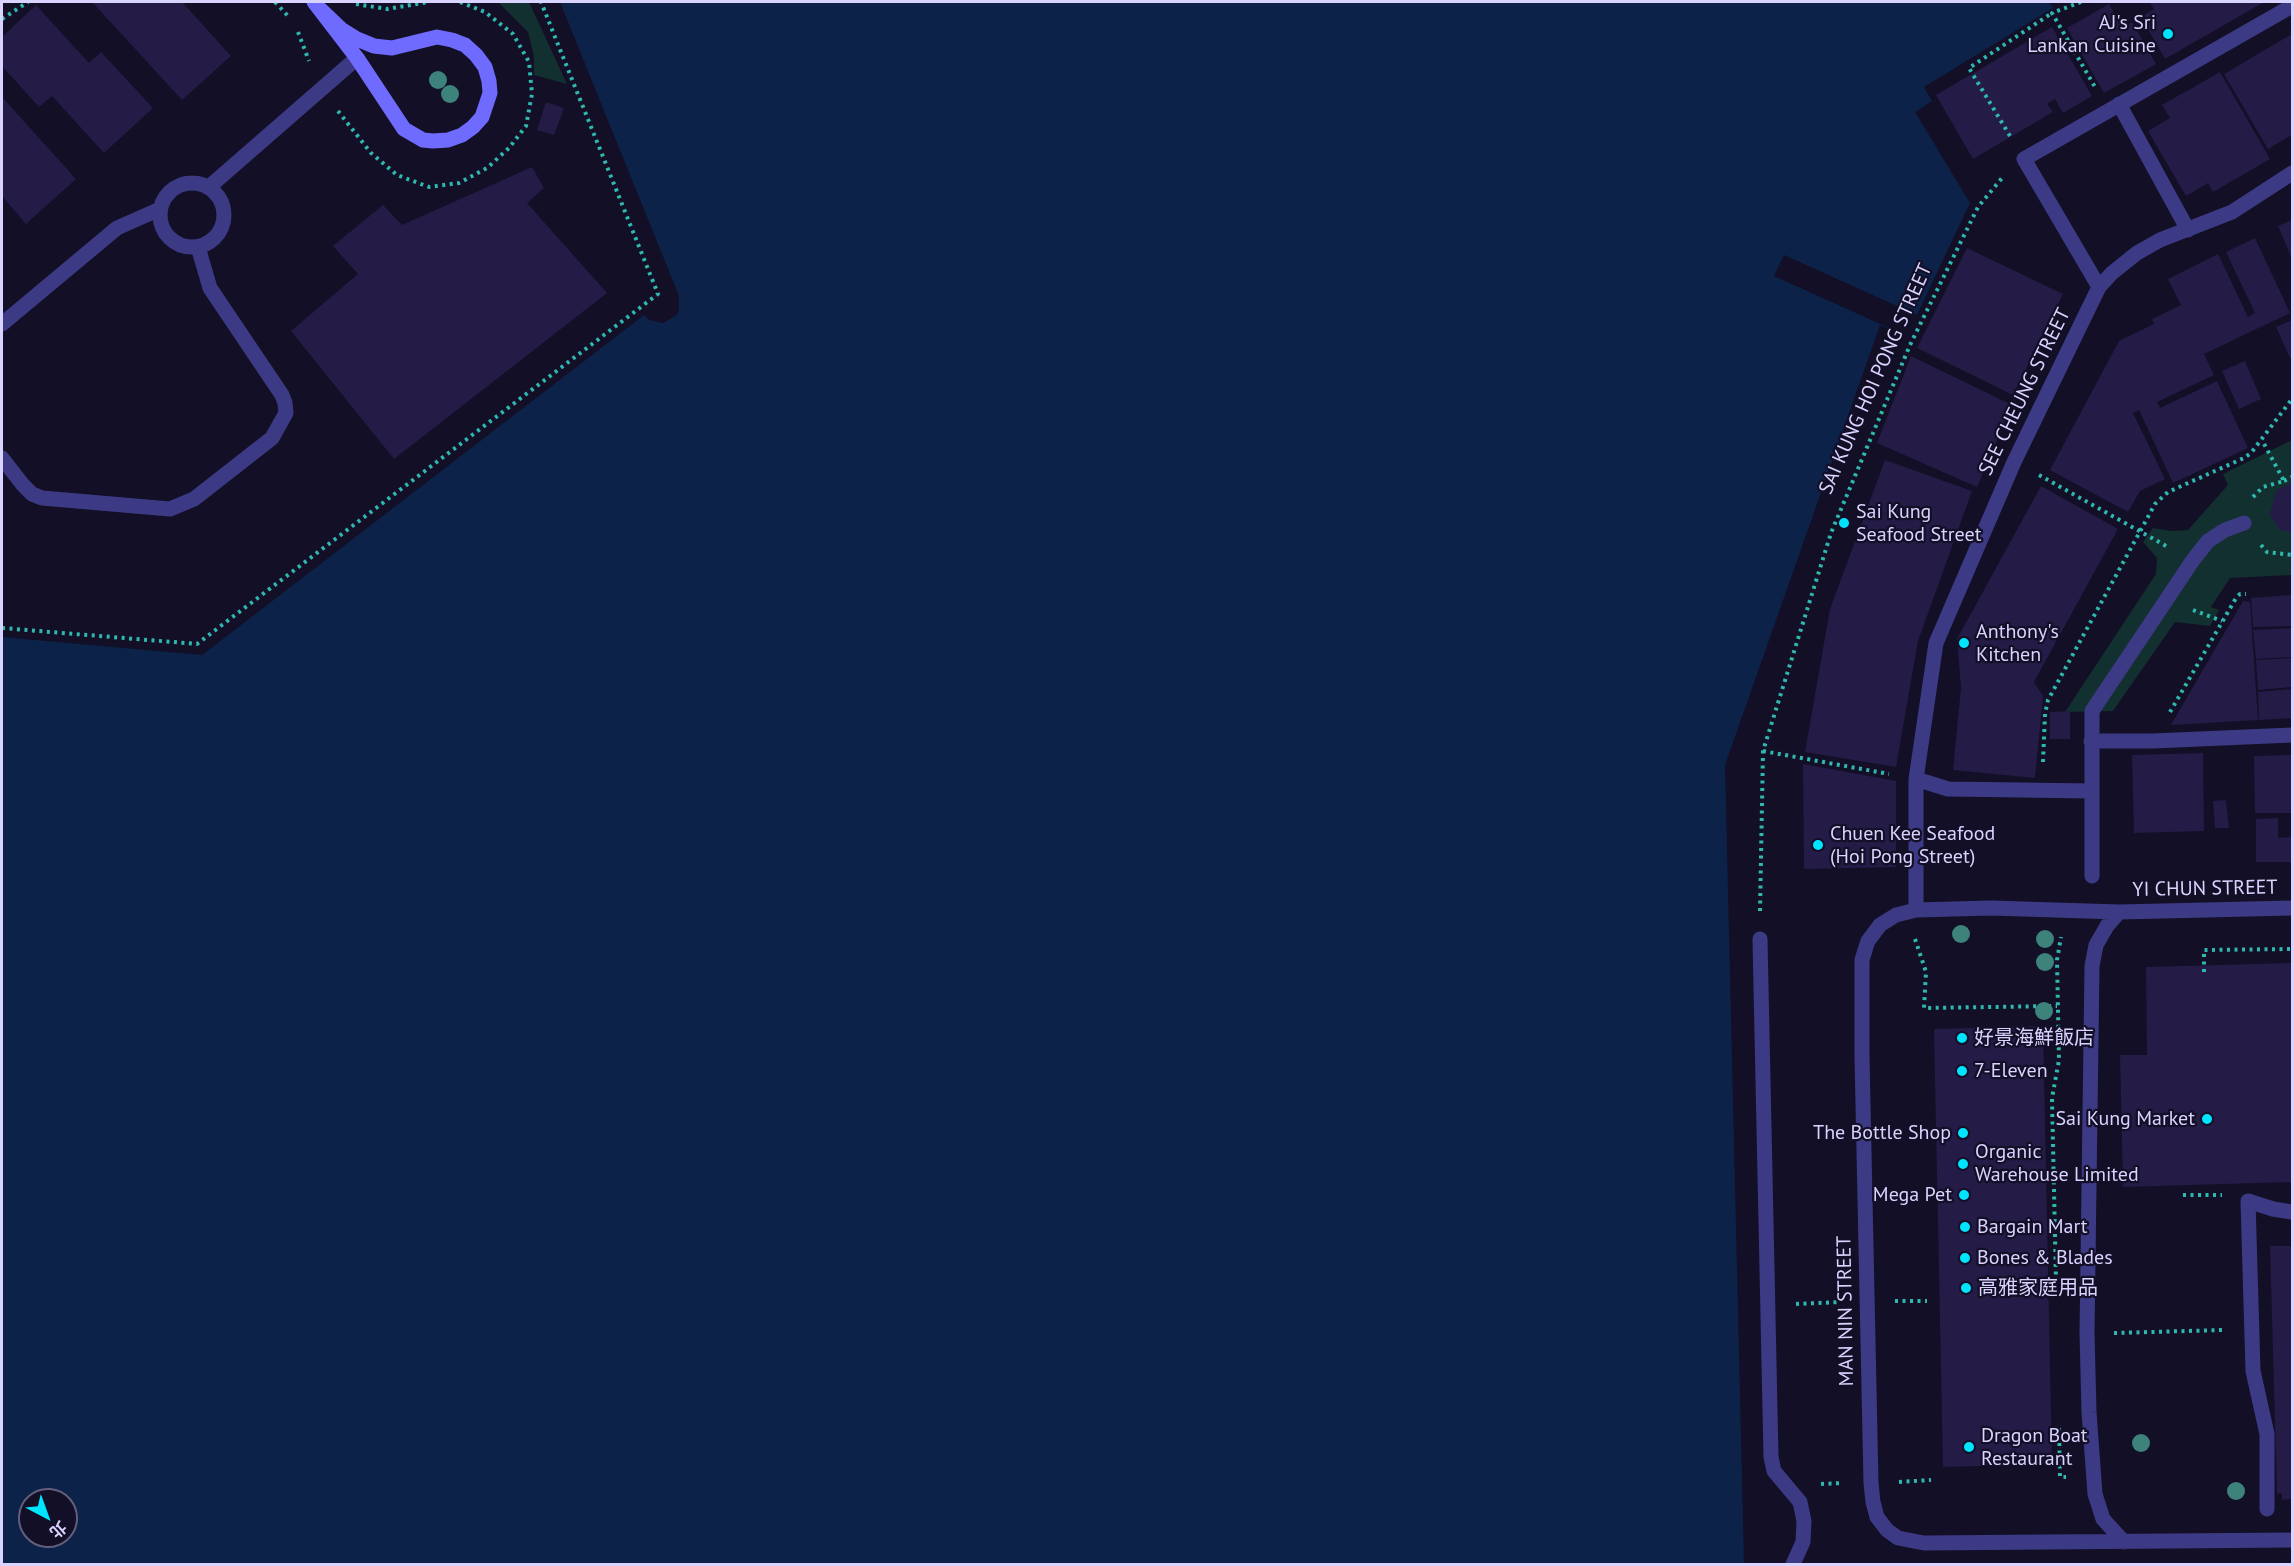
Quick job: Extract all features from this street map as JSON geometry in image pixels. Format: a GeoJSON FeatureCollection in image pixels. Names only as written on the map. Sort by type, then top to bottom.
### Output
{"type":"FeatureCollection","features":[{"type":"Feature","properties":{"kind":"street"},"geometry":{"type":"LineString","coordinates":[[317,5],[341,29],[374,46],[392,48],[437,38],[453,40],[465,45],[476,55],[489,81],[487,105],[482,117],[474,127],[448,140],[423,140],[404,129],[357,58],[317,5]]}},
{"type":"Feature","properties":{"kind":"street"},"geometry":{"type":"LineString","coordinates":[[2100,287],[2024,159],[2292,6]]}},
{"type":"Feature","properties":{"kind":"street"},"geometry":{"type":"LineString","coordinates":[[209,187],[357,58]]}},
{"type":"Feature","properties":{"kind":"street"},"geometry":{"type":"LineString","coordinates":[[2114,108],[2188,230]]}},
{"type":"Feature","properties":{"kind":"street","name":"SEE CHEUNG STREET"},"geometry":{"type":"LineString","coordinates":[[1916,910],[1916,779],[1936,643],[2014,462],[2100,287],[2112,273],[2137,253],[2160,240],[2242,207],[2292,173]]}},
{"type":"Feature","properties":{"kind":"street"},"geometry":{"type":"LineString","coordinates":[[199,183],[209,187],[218,195],[223,204],[224,216],[222,226],[216,236],[208,243],[198,247],[177,244],[169,238],[163,229],[160,209],[170,191],[179,185],[199,183]]}},
{"type":"Feature","properties":{"kind":"street"},"geometry":{"type":"LineString","coordinates":[[2,324],[117,228],[160,209]]}},
{"type":"Feature","properties":{"kind":"street"},"geometry":{"type":"LineString","coordinates":[[2,458],[22,485],[32,494],[42,498],[170,509],[194,500],[272,438],[286,413],[282,395],[210,288],[198,247]]}},
{"type":"Feature","properties":{"kind":"street"},"geometry":{"type":"LineString","coordinates":[[2092,876],[2092,711],[2208,541],[2224,530],[2244,523]]}},
{"type":"Feature","properties":{"kind":"street"},"geometry":{"type":"LineString","coordinates":[[2091,741],[2153,741],[2292,735]]}},
{"type":"Feature","properties":{"kind":"street"},"geometry":{"type":"LineString","coordinates":[[1916,779],[1948,789],[2092,791]]}},
{"type":"Feature","properties":{"kind":"street","name":"MAN NIN STREET"},"geometry":{"type":"LineString","coordinates":[[2119,912],[1991,908],[1916,910],[1896,915],[1880,925],[1868,941],[1862,960],[1862,1057],[1870,1460],[1873,1502],[1877,1517],[1892,1534],[1914,1543],[2292,1540]]}},
{"type":"Feature","properties":{"kind":"street","name":"YI CHUN STREET"},"geometry":{"type":"LineString","coordinates":[[2119,912],[2292,908]]}},
{"type":"Feature","properties":{"kind":"street"},"geometry":{"type":"LineString","coordinates":[[2119,912],[2107,926],[2096,945],[2092,966],[2087,1333],[2089,1412],[2097,1507],[2110,1530],[2124,1542]]}},
{"type":"Feature","properties":{"kind":"street"},"geometry":{"type":"LineString","coordinates":[[1760,939],[1771,1457],[1774,1471],[1800,1502],[1804,1521],[1803,1542],[1793,1564]]}},
{"type":"Feature","properties":{"kind":"street"},"geometry":{"type":"LineString","coordinates":[[2267,1509],[2267,1434],[2253,1371],[2248,1201],[2292,1212]]}},
{"type":"Feature","properties":{"kind":"path"},"geometry":{"type":"LineString","coordinates":[[2,20],[28,2]]}},
{"type":"Feature","properties":{"kind":"path"},"geometry":{"type":"LineString","coordinates":[[275,2],[295,24],[320,90],[371,153],[397,175],[429,187],[459,183],[487,168],[509,148],[526,126],[532,94],[529,62],[513,34],[485,12],[460,2]]}},
{"type":"Feature","properties":{"kind":"path"},"geometry":{"type":"LineString","coordinates":[[353,2],[387,9],[428,2]]}},
{"type":"Feature","properties":{"kind":"path"},"geometry":{"type":"LineString","coordinates":[[2,628],[197,644],[658,294],[541,2]]}},
{"type":"Feature","properties":{"kind":"path"},"geometry":{"type":"LineString","coordinates":[[2024,159],[1969,68],[2052,13],[2081,2]]}},
{"type":"Feature","properties":{"kind":"path"},"geometry":{"type":"LineString","coordinates":[[2052,13],[2114,108]]}},
{"type":"Feature","properties":{"kind":"path","name":"SAI KUNG HOI PONG STREET"},"geometry":{"type":"LineString","coordinates":[[1760,939],[1763,751],[1831,534],[1910,345],[1978,207],[1999,181],[2024,159]]}},
{"type":"Feature","properties":{"kind":"path"},"geometry":{"type":"LineString","coordinates":[[2042,791],[2044,714],[2048,700],[2155,504],[2168,492],[2244,458],[2262,440],[2292,399]]}},
{"type":"Feature","properties":{"kind":"path"},"geometry":{"type":"LineString","coordinates":[[2262,440],[2284,481]]}},
{"type":"Feature","properties":{"kind":"path"},"geometry":{"type":"LineString","coordinates":[[2014,462],[2174,550]]}},
{"type":"Feature","properties":{"kind":"path"},"geometry":{"type":"LineString","coordinates":[[2244,523],[2243,506],[2264,487],[2292,477]]}},
{"type":"Feature","properties":{"kind":"path"},"geometry":{"type":"LineString","coordinates":[[2153,741],[2236,598],[2240,594],[2246,594]]}},
{"type":"Feature","properties":{"kind":"path"},"geometry":{"type":"LineString","coordinates":[[2205,615],[2222,621]]}},
{"type":"Feature","properties":{"kind":"path"},"geometry":{"type":"LineString","coordinates":[[1763,751],[1916,779]]}},
{"type":"Feature","properties":{"kind":"path"},"geometry":{"type":"LineString","coordinates":[[1916,910],[1916,940],[1926,972],[1924,1008],[2057,1006]]}},
{"type":"Feature","properties":{"kind":"path"},"geometry":{"type":"LineString","coordinates":[[2204,972],[2204,950],[2292,949]]}},
{"type":"Feature","properties":{"kind":"path"},"geometry":{"type":"LineString","coordinates":[[2056,1287],[2052,1098],[2059,1060],[2057,960]]}},
{"type":"Feature","properties":{"kind":"path"},"geometry":{"type":"LineString","coordinates":[[2183,1195],[2231,1195],[2248,1201]]}},
{"type":"Feature","properties":{"kind":"path"},"geometry":{"type":"LineString","coordinates":[[2087,1333],[2251,1330]]}},
{"type":"Feature","properties":{"kind":"path"},"geometry":{"type":"LineString","coordinates":[[2059,1418],[2060,1477]]}},
{"type":"Feature","properties":{"kind":"green space"},"geometry":{"type":"Polygon","coordinates":[[[498,2],[529,2],[567,84],[534,75],[534,56],[528,32],[498,2]]]}},
{"type":"Feature","properties":{"kind":"green space"},"geometry":{"type":"Polygon","coordinates":[[[2292,440],[2292,575],[2230,578],[2211,607],[2219,610],[2210,626],[2175,622],[2113,711],[2065,712],[2156,574],[2157,558],[2143,542],[2153,528],[2172,531],[2188,530],[2228,485],[2223,474],[2292,440]]]}},
{"type":"Feature","properties":{"kind":"water"},"geometry":{"type":"Polygon","coordinates":[[[560,2],[2049,2],[2053,8],[1924,87],[1932,101],[1915,112],[1970,203],[1907,336],[1880,325],[1725,765],[1744,1564],[2,1564],[2,637],[202,655],[644,315],[649,320],[663,323],[677,315],[679,296],[560,2]]]}},
{"type":"Feature","properties":{"kind":"pier"},"geometry":{"type":"Polygon","coordinates":[[[1784,255],[1917,315],[1907,336],[1774,276],[1784,255]]]}},
{"type":"Feature","properties":{"kind":"building"},"geometry":{"type":"Polygon","coordinates":[[[92,2],[182,2],[231,56],[182,100],[92,2]]]}},
{"type":"Feature","properties":{"kind":"building"},"geometry":{"type":"Polygon","coordinates":[[[2149,2],[2264,2],[2165,59],[2141,17],[2154,9],[2149,2]]]}},
{"type":"Feature","properties":{"kind":"building"},"geometry":{"type":"Polygon","coordinates":[[[2109,4],[2122,28],[2132,22],[2156,64],[2104,93],[2067,28],[2109,4]]]}},
{"type":"Feature","properties":{"kind":"building"},"geometry":{"type":"Polygon","coordinates":[[[36,5],[89,63],[101,52],[153,108],[104,153],[52,96],[39,107],[2,66],[2,37],[36,5]]]}},
{"type":"Feature","properties":{"kind":"building"},"geometry":{"type":"Polygon","coordinates":[[[2052,27],[2092,96],[2063,113],[2055,99],[2047,104],[2053,112],[1973,159],[1936,95],[2052,27]]]}},
{"type":"Feature","properties":{"kind":"building"},"geometry":{"type":"Polygon","coordinates":[[[2292,34],[2292,135],[2268,149],[2224,74],[2292,34]]]}},
{"type":"Feature","properties":{"kind":"building"},"geometry":{"type":"Polygon","coordinates":[[[2220,72],[2270,159],[2213,192],[2208,183],[2186,196],[2148,131],[2170,118],[2162,105],[2220,72]]]}},
{"type":"Feature","properties":{"kind":"building"},"geometry":{"type":"Polygon","coordinates":[[[2,97],[76,179],[26,224],[2,196],[2,97]]]}},
{"type":"Feature","properties":{"kind":"building"},"geometry":{"type":"Polygon","coordinates":[[[546,102],[564,108],[554,135],[537,130],[546,102]]]}},
{"type":"Feature","properties":{"kind":"building"},"geometry":{"type":"Polygon","coordinates":[[[532,167],[544,188],[527,203],[607,293],[394,459],[291,331],[358,274],[333,246],[383,205],[402,225],[532,167]]]}},
{"type":"Feature","properties":{"kind":"building"},"geometry":{"type":"Polygon","coordinates":[[[2292,220],[2292,259],[2278,226],[2292,220]]]}},
{"type":"Feature","properties":{"kind":"building"},"geometry":{"type":"Polygon","coordinates":[[[2255,238],[2290,313],[2204,354],[2214,375],[2157,402],[2160,408],[2217,381],[2248,448],[2173,483],[2139,410],[2133,413],[2165,479],[2140,491],[2128,512],[2050,470],[2119,341],[2154,324],[2152,319],[2181,305],[2168,279],[2218,254],[2248,317],[2255,313],[2226,252],[2255,238]]]}},
{"type":"Feature","properties":{"kind":"building"},"geometry":{"type":"Polygon","coordinates":[[[1967,248],[2063,294],[2013,395],[1917,348],[1967,248]]]}},
{"type":"Feature","properties":{"kind":"building"},"geometry":{"type":"Polygon","coordinates":[[[2292,320],[2292,357],[2290,358],[2276,327],[2292,320]]]}},
{"type":"Feature","properties":{"kind":"building"},"geometry":{"type":"Polygon","coordinates":[[[1911,356],[2012,405],[1977,487],[1877,443],[1911,356]]]}},
{"type":"Feature","properties":{"kind":"building"},"geometry":{"type":"Polygon","coordinates":[[[2245,361],[2261,399],[2239,409],[2222,371],[2245,361]]]}},
{"type":"Feature","properties":{"kind":"building"},"geometry":{"type":"Polygon","coordinates":[[[1885,460],[1972,491],[1918,641],[1896,767],[1805,752],[1830,609],[1885,460]]]}},
{"type":"Feature","properties":{"kind":"building"},"geometry":{"type":"Polygon","coordinates":[[[2292,483],[2292,533],[2278,529],[2270,513],[2277,490],[2292,483]]]}},
{"type":"Feature","properties":{"kind":"building"},"geometry":{"type":"Polygon","coordinates":[[[2041,486],[2118,529],[2034,682],[2043,696],[2035,778],[1953,770],[1961,688],[1957,639],[2041,486]]]}},
{"type":"Feature","properties":{"kind":"building"},"geometry":{"type":"Polygon","coordinates":[[[2292,595],[2292,626],[2253,627],[2251,598],[2292,595]]]}},
{"type":"Feature","properties":{"kind":"building"},"geometry":{"type":"Polygon","coordinates":[[[2243,601],[2250,602],[2258,720],[2171,725],[2243,601]]]}},
{"type":"Feature","properties":{"kind":"building"},"geometry":{"type":"Polygon","coordinates":[[[2292,628],[2292,657],[2256,659],[2253,630],[2292,628]]]}},
{"type":"Feature","properties":{"kind":"building"},"geometry":{"type":"Polygon","coordinates":[[[2292,658],[2292,687],[2258,690],[2256,660],[2292,658]]]}},
{"type":"Feature","properties":{"kind":"building"},"geometry":{"type":"Polygon","coordinates":[[[2292,689],[2292,718],[2259,720],[2258,692],[2292,689]]]}},
{"type":"Feature","properties":{"kind":"building"},"geometry":{"type":"Polygon","coordinates":[[[2070,711],[2070,739],[2050,739],[2050,712],[2070,711]]]}},
{"type":"Feature","properties":{"kind":"building"},"geometry":{"type":"Polygon","coordinates":[[[2203,753],[2204,831],[2134,833],[2132,755],[2203,753]]]}},
{"type":"Feature","properties":{"kind":"building"},"geometry":{"type":"Polygon","coordinates":[[[2292,755],[2292,813],[2255,813],[2254,756],[2292,755]]]}},
{"type":"Feature","properties":{"kind":"building"},"geometry":{"type":"Polygon","coordinates":[[[1803,764],[1896,781],[1896,867],[1804,869],[1803,764]]]}},
{"type":"Feature","properties":{"kind":"building"},"geometry":{"type":"Polygon","coordinates":[[[2226,800],[2229,828],[2215,828],[2213,801],[2226,800]]]}},
{"type":"Feature","properties":{"kind":"building"},"geometry":{"type":"Polygon","coordinates":[[[2278,818],[2278,838],[2292,837],[2292,862],[2256,862],[2256,819],[2278,818]]]}},
{"type":"Feature","properties":{"kind":"building","name":"Sai Kung Market"},"geometry":{"type":"Polygon","coordinates":[[[2292,963],[2292,1182],[2123,1187],[2120,1055],[2147,1055],[2146,967],[2292,963]]]}},
{"type":"Feature","properties":{"kind":"building"},"geometry":{"type":"Polygon","coordinates":[[[2043,1026],[2052,1464],[1943,1467],[1934,1029],[2043,1026]]]}},
{"type":"Feature","properties":{"kind":"building"},"geometry":{"type":"Polygon","coordinates":[[[2270,1246],[2292,1246],[2292,1499],[2282,1500],[2282,1493],[2277,1494],[2270,1246]]]}},
{"type":"Feature","properties":{"kind":"place","name":"AJ's Sri Lankan Cuisine"},"geometry":{"type":"Point","coordinates":[2168,34]}},
{"type":"Feature","properties":{"kind":"place","name":"Sai Kung Seafood Street"},"geometry":{"type":"Point","coordinates":[1844,523]}},
{"type":"Feature","properties":{"kind":"place","name":"Anthony's Kitchen"},"geometry":{"type":"Point","coordinates":[1964,643]}},
{"type":"Feature","properties":{"kind":"place","name":"Chuen Kee Seafood (Hoi Pong Street)"},"geometry":{"type":"Point","coordinates":[1818,845]}},
{"type":"Feature","properties":{"kind":"place","name":"好景海鮮飯店"},"geometry":{"type":"Point","coordinates":[1962,1038]}},
{"type":"Feature","properties":{"kind":"place","name":"7-Eleven"},"geometry":{"type":"Point","coordinates":[1962,1071]}},
{"type":"Feature","properties":{"kind":"place","name":"Sai Kung Market"},"geometry":{"type":"Point","coordinates":[2207,1119]}},
{"type":"Feature","properties":{"kind":"place","name":"The Bottle Shop"},"geometry":{"type":"Point","coordinates":[1963,1133]}},
{"type":"Feature","properties":{"kind":"place","name":"Organic Warehouse Limited"},"geometry":{"type":"Point","coordinates":[1963,1164]}},
{"type":"Feature","properties":{"kind":"place","name":"Mega Pet"},"geometry":{"type":"Point","coordinates":[1964,1195]}},
{"type":"Feature","properties":{"kind":"place","name":"Bargain Mart"},"geometry":{"type":"Point","coordinates":[1965,1227]}},
{"type":"Feature","properties":{"kind":"place","name":"Bones & Blades"},"geometry":{"type":"Point","coordinates":[1965,1258]}},
{"type":"Feature","properties":{"kind":"place","name":"高雅家庭用品"},"geometry":{"type":"Point","coordinates":[1966,1288]}},
{"type":"Feature","properties":{"kind":"place","name":"Dragon Boat Restaurant"},"geometry":{"type":"Point","coordinates":[1969,1447]}}]}
